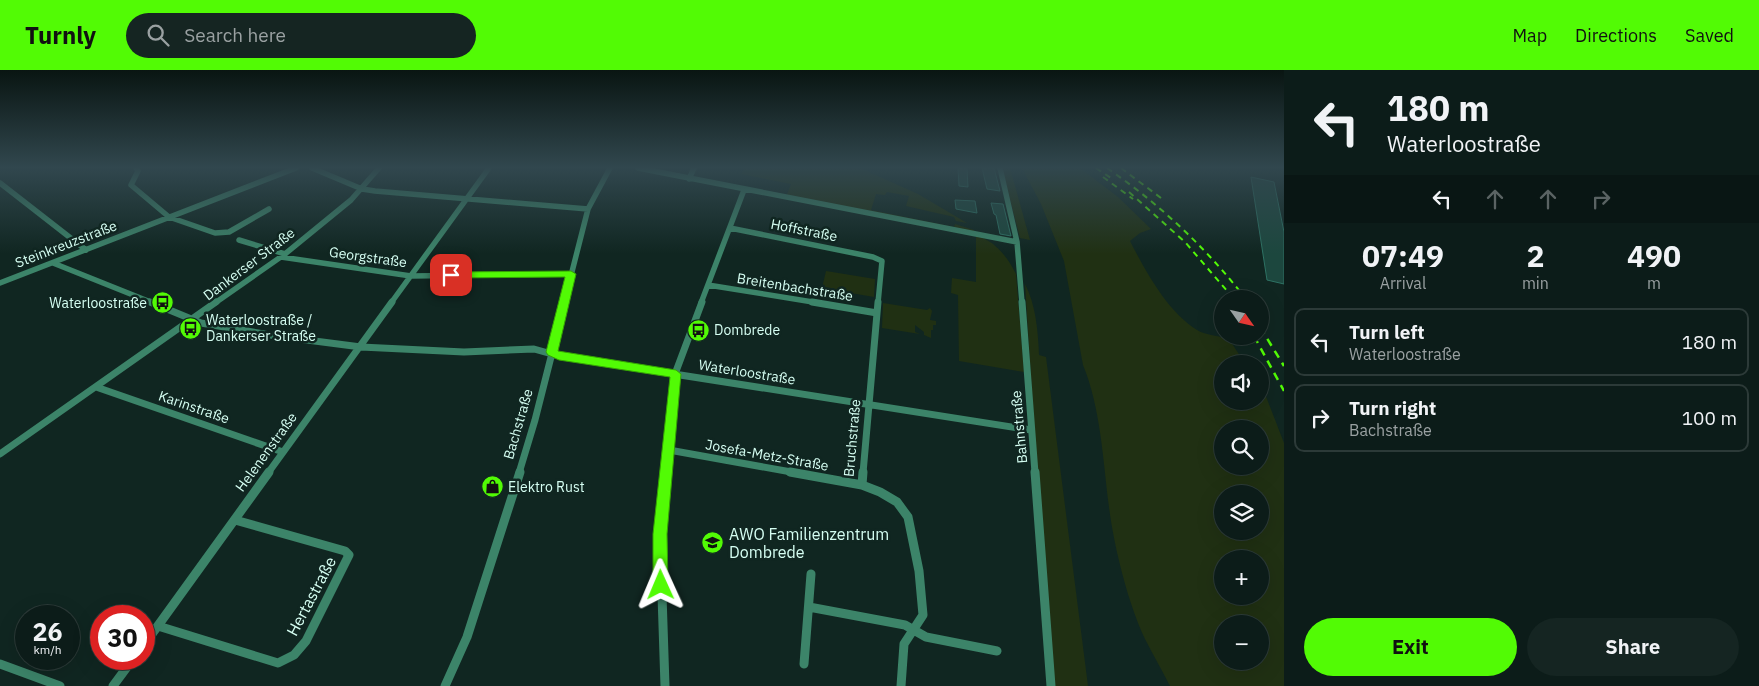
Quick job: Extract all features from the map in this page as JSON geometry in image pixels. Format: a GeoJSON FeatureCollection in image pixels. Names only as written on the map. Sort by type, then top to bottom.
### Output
{"type":"FeatureCollection","features":[{"type":"Feature","properties":{"kind":"street"},"geometry":{"type":"LineString","coordinates":[[18,197],[86,250]]}},
{"type":"Feature","properties":{"kind":"street"},"geometry":{"type":"LineString","coordinates":[[146,197],[170,216],[196,227],[221,234],[236,229],[269,209]]}},
{"type":"Feature","properties":{"kind":"street","name":"Steinkreuzstraße"},"geometry":{"type":"LineString","coordinates":[[0,283],[221,197]]}},
{"type":"Feature","properties":{"kind":"street","name":"Dankerser Straße"},"geometry":{"type":"LineString","coordinates":[[0,454],[192,321],[283,255],[354,197]]}},
{"type":"Feature","properties":{"kind":"street"},"geometry":{"type":"LineString","coordinates":[[452,197],[588,209]]}},
{"type":"Feature","properties":{"kind":"street","name":"Bachstraße"},"geometry":{"type":"LineString","coordinates":[[445,686],[467,637],[516,485],[588,209],[595,197]]}},
{"type":"Feature","properties":{"kind":"street"},"geometry":{"type":"LineString","coordinates":[[665,686],[660,534],[676,374],[742,197]]}},
{"type":"Feature","properties":{"kind":"street"},"geometry":{"type":"LineString","coordinates":[[780,197],[1018,242]]}},
{"type":"Feature","properties":{"kind":"street","name":"Bahnstraße"},"geometry":{"type":"LineString","coordinates":[[1007,197],[1018,242],[1051,686]]}},
{"type":"Feature","properties":{"kind":"street","name":"Helenenstraße"},"geometry":{"type":"LineString","coordinates":[[155,630],[467,198]]}},
{"type":"Feature","properties":{"kind":"street","name":"Hoffstraße"},"geometry":{"type":"LineString","coordinates":[[730,228],[873,257]]}},
{"type":"Feature","properties":{"kind":"street","name":"Georgstraße"},"geometry":{"type":"LineString","coordinates":[[239,240],[283,255],[411,276],[571,274]]}},
{"type":"Feature","properties":{"kind":"street","name":"Bruchstraße"},"geometry":{"type":"LineString","coordinates":[[873,257],[880,260],[883,264],[862,485],[880,492],[897,502],[908,517],[919,571],[923,615],[904,644],[901,686]]}},
{"type":"Feature","properties":{"kind":"street","name":"Waterloostraße"},"geometry":{"type":"LineString","coordinates":[[53,262],[192,321],[276,336],[361,347],[464,352],[534,349],[552,352],[559,356],[869,403],[1031,430]]}},
{"type":"Feature","properties":{"kind":"street","name":"Breitenbachstraße"},"geometry":{"type":"LineString","coordinates":[[708,285],[877,313]]}},
{"type":"Feature","properties":{"kind":"street","name":"Karinstraße"},"geometry":{"type":"LineString","coordinates":[[96,387],[283,452]]}},
{"type":"Feature","properties":{"kind":"street","name":"Josefa-Metz-Straße"},"geometry":{"type":"LineString","coordinates":[[669,450],[862,485]]}},
{"type":"Feature","properties":{"kind":"street","name":"Hertastraße"},"geometry":{"type":"LineString","coordinates":[[158,626],[278,663],[289,660],[299,652],[349,555],[345,551],[235,520]]}},
{"type":"Feature","properties":{"kind":"street"},"geometry":{"type":"LineString","coordinates":[[804,664],[811,574]]}},
{"type":"Feature","properties":{"kind":"street"},"geometry":{"type":"LineString","coordinates":[[809,607],[905,625],[926,636],[997,651]]}},
{"type":"Feature","properties":{"kind":"street"},"geometry":{"type":"LineString","coordinates":[[0,664],[60,686]]}},
{"type":"Feature","properties":{"kind":"street"},"geometry":{"type":"LineString","coordinates":[[113,686],[125,670]]}},
{"type":"Feature","properties":{"kind":"green space"},"geometry":{"type":"Polygon","coordinates":[[[786,197],[875,197],[871,210],[954,227],[955,224],[975,232],[786,197]]]}},
{"type":"Feature","properties":{"kind":"green space"},"geometry":{"type":"Polygon","coordinates":[[[909,197],[923,197],[967,223],[956,221],[954,217],[906,206],[909,197]]]}},
{"type":"Feature","properties":{"kind":"green space"},"geometry":{"type":"Polygon","coordinates":[[[1009,197],[1018,197],[1030,240],[1020,238],[1009,197]]]}},
{"type":"Feature","properties":{"kind":"green space"},"geometry":{"type":"Polygon","coordinates":[[[1037,197],[1118,197],[1151,229],[1140,233],[1130,241],[1150,278],[1167,302],[1186,322],[1197,330],[1214,336],[1214,345],[1233,345],[1240,355],[1214,355],[1214,410],[1269,410],[1269,404],[1284,443],[1284,686],[1170,686],[1139,625],[1122,574],[1109,507],[1098,417],[1083,365],[1064,261],[1037,197]]]}},
{"type":"Feature","properties":{"kind":"green space"},"geometry":{"type":"Polygon","coordinates":[[[976,236],[989,241],[1000,250],[1016,274],[1024,372],[959,361],[958,295],[951,293],[952,278],[976,282],[976,236]]]}},
{"type":"Feature","properties":{"kind":"green space"},"geometry":{"type":"Polygon","coordinates":[[[826,271],[875,279],[874,297],[822,288],[826,271]]]}},
{"type":"Feature","properties":{"kind":"green space"},"geometry":{"type":"Polygon","coordinates":[[[1025,284],[1034,310],[1039,355],[1046,357],[1088,686],[1051,686],[1025,284]]]}},
{"type":"Feature","properties":{"kind":"green space"},"geometry":{"type":"Polygon","coordinates":[[[883,303],[927,310],[930,308],[932,311],[930,320],[936,321],[936,325],[933,325],[933,330],[931,330],[931,338],[924,335],[924,332],[915,325],[915,332],[920,334],[882,328],[883,303]]]}},
{"type":"Feature","properties":{"kind":"building"},"geometry":{"type":"Polygon","coordinates":[[[1254,197],[1277,197],[1284,232],[1284,284],[1267,280],[1254,197]]]}},
{"type":"Feature","properties":{"kind":"building"},"geometry":{"type":"Polygon","coordinates":[[[955,200],[975,201],[977,213],[956,209],[955,200]]]}},
{"type":"Feature","properties":{"kind":"building"},"geometry":{"type":"Polygon","coordinates":[[[991,203],[1003,204],[1011,236],[1000,234],[991,203]]]}},
{"type":"Feature","properties":{"kind":"railway"},"geometry":{"type":"LineString","coordinates":[[1134,197],[1185,242],[1226,290]]}},
{"type":"Feature","properties":{"kind":"railway"},"geometry":{"type":"LineString","coordinates":[[1146,197],[1199,245],[1239,290]]}},
{"type":"Feature","properties":{"kind":"railway"},"geometry":{"type":"LineString","coordinates":[[1269,342],[1284,366]]}},
{"type":"Feature","properties":{"kind":"railway"},"geometry":{"type":"LineString","coordinates":[[1259,345],[1284,391]]}},
{"type":"Feature","properties":{"kind":"place","name":"Waterloostraße"},"geometry":{"type":"Point","coordinates":[163,303]}},
{"type":"Feature","properties":{"kind":"place","name":"Waterloostraße / Dankerser Straße"},"geometry":{"type":"Point","coordinates":[190,328]}},
{"type":"Feature","properties":{"kind":"place","name":"Dombrede"},"geometry":{"type":"Point","coordinates":[698,330]}},
{"type":"Feature","properties":{"kind":"place","name":"Elektro Rust"},"geometry":{"type":"Point","coordinates":[492,487]}},
{"type":"Feature","properties":{"kind":"place","name":"AWO Familienzentrum Dombrede"},"geometry":{"type":"Point","coordinates":[713,543]}},
{"type":"Feature","properties":{"kind":"route"},"geometry":{"type":"LineString","coordinates":[[451,275],[571,274],[552,352],[559,356],[676,374],[660,534],[661,585]]}}]}
